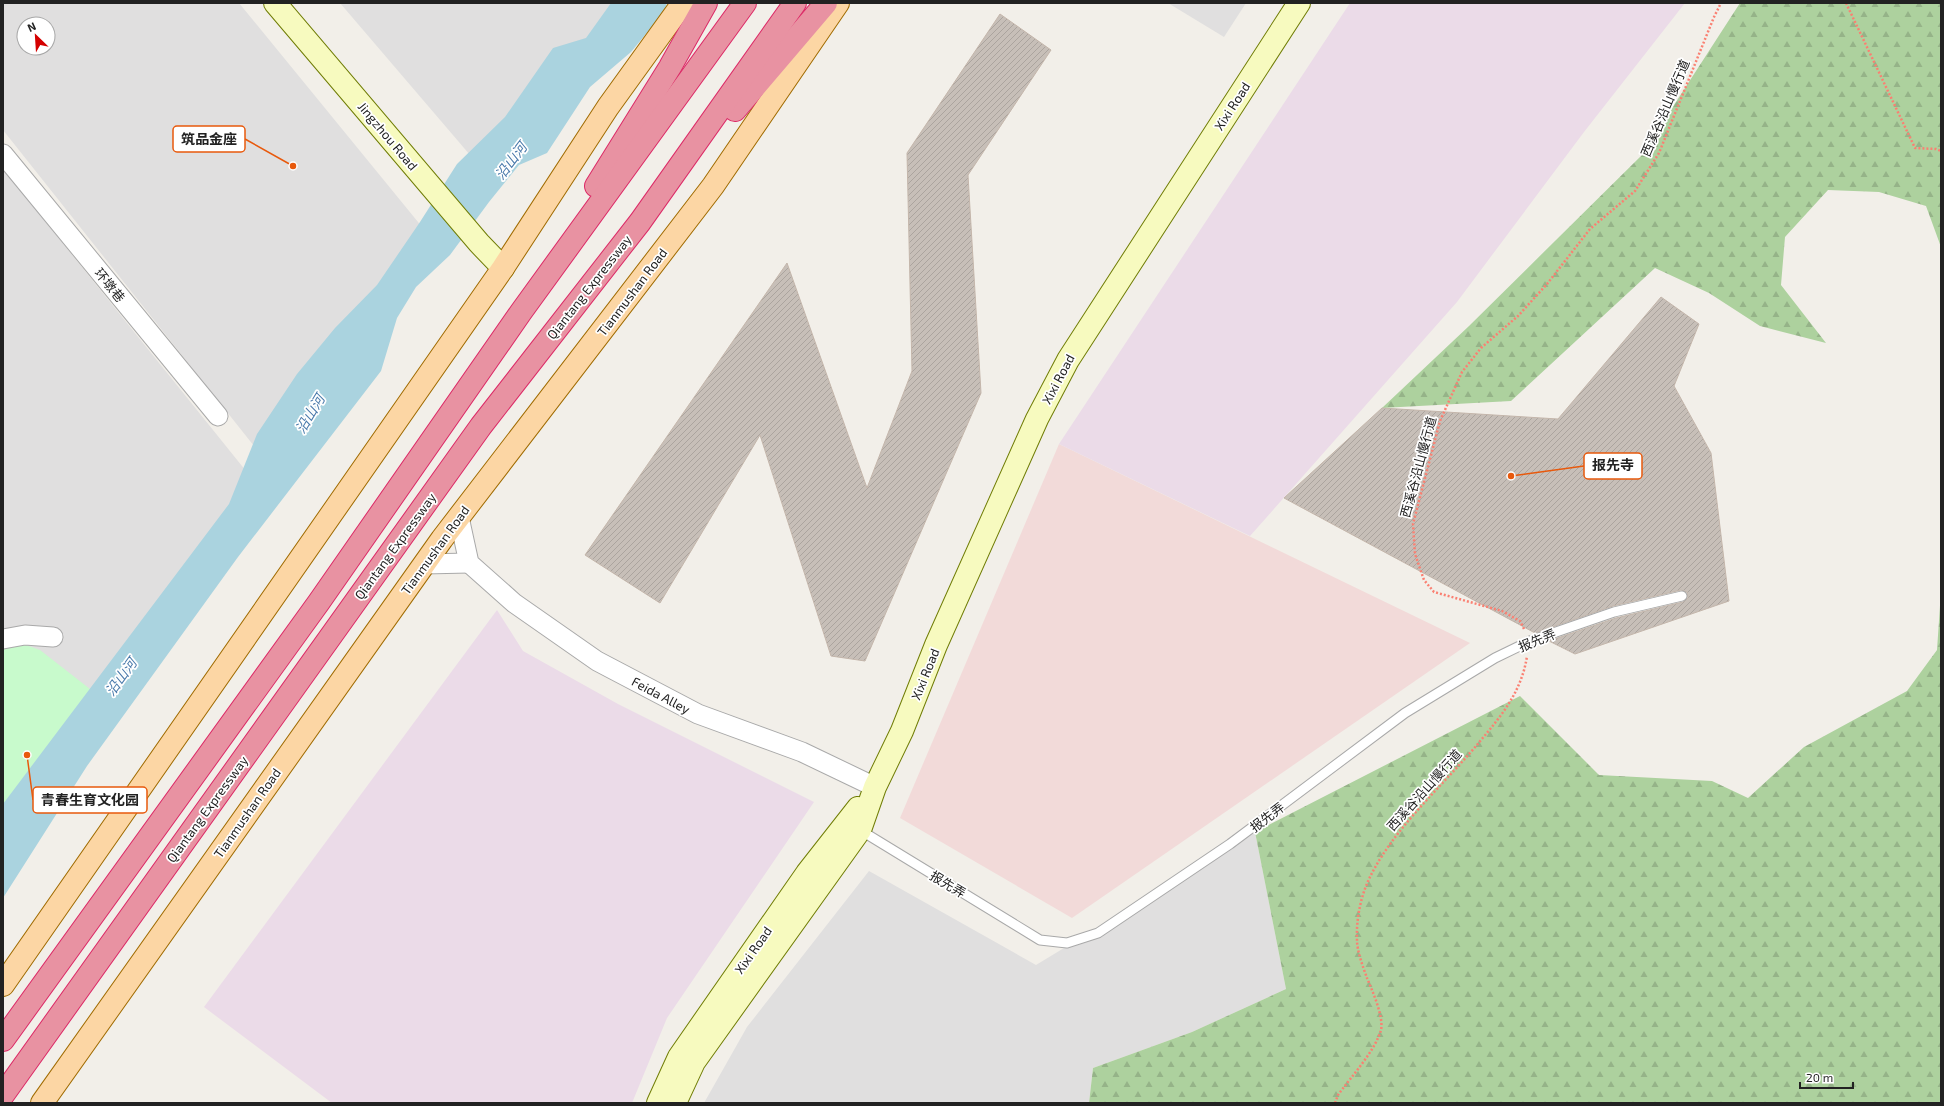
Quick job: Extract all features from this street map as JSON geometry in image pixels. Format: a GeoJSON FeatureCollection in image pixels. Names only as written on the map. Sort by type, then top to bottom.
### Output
{"type":"FeatureCollection","features":[{"type":"Feature","properties":{"kind":"highway"},"geometry":{"type":"LineString","coordinates":[[521,312],[593,191],[670,67],[706,3]]}},
{"type":"Feature","properties":{"kind":"highway"},"geometry":{"type":"LineString","coordinates":[[3,1040],[319,602],[521,312],[745,3]]}},
{"type":"Feature","properties":{"kind":"highway","name":"Qiantang Expressway"},"geometry":{"type":"LineString","coordinates":[[3,1095],[476,433],[640,222],[795,3]]}},
{"type":"Feature","properties":{"kind":"highway"},"geometry":{"type":"LineString","coordinates":[[640,222],[826,3]]}},
{"type":"Feature","properties":{"kind":"main road","name":"Jingzhou Road"},"geometry":{"type":"LineString","coordinates":[[275,3],[479,243],[503,268]]}},
{"type":"Feature","properties":{"kind":"main road"},"geometry":{"type":"LineString","coordinates":[[3,985],[503,268],[608,107],[683,3]]}},
{"type":"Feature","properties":{"kind":"main road","name":"Tianmushan Road"},"geometry":{"type":"LineString","coordinates":[[42,1103],[424,564],[713,186],[838,3]]}},
{"type":"Feature","properties":{"kind":"main road","name":"Xixi Road"},"geometry":{"type":"LineString","coordinates":[[675,1103],[694,1062],[860,830],[875,787],[902,730],[936,645],[1038,419],[1068,360],[1299,3]]}},
{"type":"Feature","properties":{"kind":"main road","name":"Xixi Road"},"geometry":{"type":"LineString","coordinates":[[658,1103],[679,1057],[807,872],[875,787]]}},
{"type":"Feature","properties":{"kind":"street","name":"环墩巷"},"geometry":{"type":"LineString","coordinates":[[3,154],[218,416]]}},
{"type":"Feature","properties":{"kind":"street"},"geometry":{"type":"LineString","coordinates":[[424,564],[469,563],[459,517]]}},
{"type":"Feature","properties":{"kind":"street","name":"Feida Alley"},"geometry":{"type":"LineString","coordinates":[[469,563],[514,603],[596,661],[698,714],[802,752],[875,787]]}},
{"type":"Feature","properties":{"kind":"street"},"geometry":{"type":"LineString","coordinates":[[3,639],[25,635],[53,637]]}},
{"type":"Feature","properties":{"kind":"lane","name":"报先弄"},"geometry":{"type":"LineString","coordinates":[[860,830],[1040,940],[1067,943],[1098,933],[1230,844],[1405,714],[1495,658],[1530,641],[1614,612],[1682,596]]}},
{"type":"Feature","properties":{"kind":"path","name":"西溪谷沿山慢行道"},"geometry":{"type":"LineString","coordinates":[[1335,1103],[1338,1095],[1370,1050],[1381,1029],[1378,1004],[1366,976],[1356,940],[1361,902],[1371,876],[1394,838],[1462,763],[1504,712],[1524,675],[1530,641],[1520,621],[1502,611],[1434,592],[1424,580],[1415,554],[1413,524],[1440,421],[1462,372],[1481,348],[1518,316],[1547,284],[1590,229],[1635,191],[1659,153],[1721,3]]}},
{"type":"Feature","properties":{"kind":"path"},"geometry":{"type":"LineString","coordinates":[[1846,3],[1914,148],[1936,149],[1941,151]]}},
{"type":"Feature","properties":{"kind":"shaded area"},"geometry":{"type":"Polygon","coordinates":[[[3,3],[239,3],[427,233],[258,451],[3,130],[3,3]]]}},
{"type":"Feature","properties":{"kind":"shaded area"},"geometry":{"type":"Polygon","coordinates":[[[340,3],[618,3],[476,162],[340,3]]]}},
{"type":"Feature","properties":{"kind":"shaded area"},"geometry":{"type":"Polygon","coordinates":[[[1168,3],[1246,3],[1224,37],[1168,3]]]}},
{"type":"Feature","properties":{"kind":"shaded area"},"geometry":{"type":"Polygon","coordinates":[[[1350,3],[1685,3],[1584,132],[1457,302],[1250,536],[1059,444],[1350,3]]]}},
{"type":"Feature","properties":{"kind":"shaded area"},"geometry":{"type":"Polygon","coordinates":[[[3,169],[250,476],[99,696],[6,648],[3,649],[3,169]]]}},
{"type":"Feature","properties":{"kind":"shaded area"},"geometry":{"type":"Polygon","coordinates":[[[1059,444],[1470,643],[1072,918],[900,818],[1059,444]]]}},
{"type":"Feature","properties":{"kind":"shaded area"},"geometry":{"type":"Polygon","coordinates":[[[497,610],[523,651],[618,704],[814,802],[667,1018],[632,1103],[332,1103],[204,1007],[497,610]]]}},
{"type":"Feature","properties":{"kind":"shaded area"},"geometry":{"type":"Polygon","coordinates":[[[1255,832],[1286,989],[1192,1032],[1093,1068],[1089,1103],[704,1103],[747,1027],[869,871],[1036,965],[1255,832]]]}},
{"type":"Feature","properties":{"kind":"green space"},"geometry":{"type":"Polygon","coordinates":[[[1740,3],[1941,3],[1941,247],[1926,206],[1879,192],[1828,190],[1785,237],[1781,285],[1826,343],[1760,326],[1709,293],[1655,268],[1511,401],[1382,408],[1469,326],[1641,156],[1740,3]]]}},
{"type":"Feature","properties":{"kind":"green space"},"geometry":{"type":"Polygon","coordinates":[[[1941,591],[1941,1103],[1089,1103],[1093,1068],[1192,1032],[1286,989],[1255,832],[1520,696],[1599,775],[1712,781],[1748,798],[1804,747],[1907,691],[1937,650],[1941,591]]]}},
{"type":"Feature","properties":{"kind":"green space"},"geometry":{"type":"Polygon","coordinates":[[[23,644],[40,650],[99,696],[3,814],[3,649],[23,644]]]}},
{"type":"Feature","properties":{"kind":"water","name":"沿山河"},"geometry":{"type":"Polygon","coordinates":[[[611,3],[667,3],[664,12],[631,52],[590,87],[547,153],[519,165],[489,202],[450,255],[416,287],[397,318],[381,371],[238,557],[87,766],[3,898],[3,804],[229,504],[257,434],[297,374],[335,328],[377,285],[457,164],[505,117],[553,48],[586,38],[611,3]]]}},
{"type":"Feature","properties":{"kind":"building"},"geometry":{"type":"Polygon","coordinates":[[[1000,14],[1051,50],[968,175],[981,393],[865,661],[831,656],[760,435],[660,603],[585,555],[787,263],[867,488],[912,371],[907,153],[1000,14]]]}},
{"type":"Feature","properties":{"kind":"building"},"geometry":{"type":"Polygon","coordinates":[[[1661,297],[1699,324],[1674,386],[1711,453],[1729,601],[1575,654],[1549,641],[1616,618],[1683,602],[1688,598],[1687,592],[1681,590],[1613,606],[1535,633],[1284,498],[1382,408],[1558,419],[1661,297]]]}},
{"type":"Feature","properties":{"kind":"place","name":"筑品金座"},"geometry":{"type":"Point","coordinates":[293,166]}},
{"type":"Feature","properties":{"kind":"place","name":"报先寺"},"geometry":{"type":"Point","coordinates":[1511,476]}},
{"type":"Feature","properties":{"kind":"place","name":"青春生育文化园"},"geometry":{"type":"Point","coordinates":[27,755]}}]}
